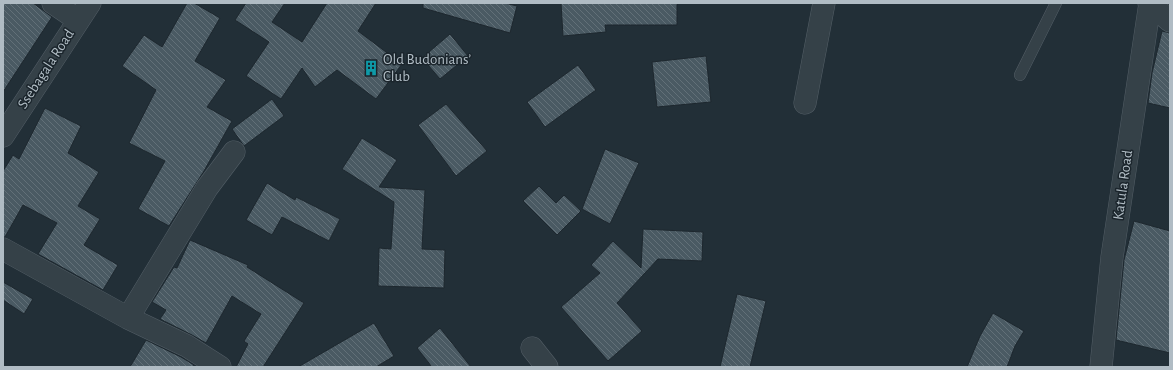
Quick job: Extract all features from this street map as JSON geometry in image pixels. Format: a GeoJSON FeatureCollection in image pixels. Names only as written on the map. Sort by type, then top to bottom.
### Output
{"type":"FeatureCollection","features":[{"type":"Feature","properties":{"kind":"street"},"geometry":{"type":"LineString","coordinates":[[53,3],[78,20]]}},
{"type":"Feature","properties":{"kind":"street","name":"Ssebagala Road"},"geometry":{"type":"LineString","coordinates":[[3,136],[90,3]]}},
{"type":"Feature","properties":{"kind":"street"},"geometry":{"type":"LineString","coordinates":[[805,103],[824,3]]}},
{"type":"Feature","properties":{"kind":"street"},"geometry":{"type":"LineString","coordinates":[[1150,3],[1170,21]]}},
{"type":"Feature","properties":{"kind":"street","name":"Katula Road"},"geometry":{"type":"LineString","coordinates":[[1101,367],[1112,257],[1150,3]]}},
{"type":"Feature","properties":{"kind":"street"},"geometry":{"type":"LineString","coordinates":[[128,318],[207,188],[234,152]]}},
{"type":"Feature","properties":{"kind":"street"},"geometry":{"type":"LineString","coordinates":[[3,249],[128,318],[187,346],[220,367]]}},
{"type":"Feature","properties":{"kind":"street"},"geometry":{"type":"LineString","coordinates":[[532,348],[547,367]]}},
{"type":"Feature","properties":{"kind":"lane"},"geometry":{"type":"LineString","coordinates":[[1020,75],[1056,3]]}},
{"type":"Feature","properties":{"kind":"building"},"geometry":{"type":"Polygon","coordinates":[[[3,3],[33,3],[52,17],[3,92],[3,3]]]}},
{"type":"Feature","properties":{"kind":"building"},"geometry":{"type":"Polygon","coordinates":[[[187,3],[194,3],[220,18],[195,61],[226,80],[207,107],[232,121],[204,171],[169,226],[138,209],[165,161],[129,143],[156,90],[122,66],[144,35],[162,47],[187,3]]]}},
{"type":"Feature","properties":{"kind":"building"},"geometry":{"type":"Polygon","coordinates":[[[246,3],[285,3],[272,22],[302,42],[327,3],[376,3],[358,31],[402,64],[376,99],[337,70],[315,87],[302,68],[281,99],[246,76],[269,42],[235,20],[246,3]]]}},
{"type":"Feature","properties":{"kind":"building"},"geometry":{"type":"Polygon","coordinates":[[[423,3],[505,3],[517,6],[510,33],[423,8],[423,3]]]}},
{"type":"Feature","properties":{"kind":"building"},"geometry":{"type":"Polygon","coordinates":[[[561,3],[677,3],[677,25],[605,25],[606,32],[563,36],[561,3]]]}},
{"type":"Feature","properties":{"kind":"building"},"geometry":{"type":"Polygon","coordinates":[[[1162,31],[1170,33],[1170,108],[1148,103],[1152,73],[1162,31]]]}},
{"type":"Feature","properties":{"kind":"building"},"geometry":{"type":"Polygon","coordinates":[[[450,34],[468,56],[440,79],[422,58],[450,34]]]}},
{"type":"Feature","properties":{"kind":"building"},"geometry":{"type":"Polygon","coordinates":[[[706,56],[711,102],[657,107],[652,62],[706,56]]]}},
{"type":"Feature","properties":{"kind":"building"},"geometry":{"type":"Polygon","coordinates":[[[578,65],[596,90],[545,127],[527,102],[578,65]]]}},
{"type":"Feature","properties":{"kind":"building"},"geometry":{"type":"Polygon","coordinates":[[[272,99],[284,116],[244,146],[232,129],[272,99]]]}},
{"type":"Feature","properties":{"kind":"building"},"geometry":{"type":"Polygon","coordinates":[[[446,104],[487,151],[456,176],[418,125],[446,104]]]}},
{"type":"Feature","properties":{"kind":"building"},"geometry":{"type":"Polygon","coordinates":[[[45,108],[81,126],[68,153],[99,172],[78,206],[100,219],[84,245],[118,265],[103,290],[38,254],[57,223],[23,205],[5,237],[3,237],[3,171],[13,155],[19,159],[45,108]]]}},
{"type":"Feature","properties":{"kind":"building"},"geometry":{"type":"Polygon","coordinates":[[[362,138],[397,160],[379,187],[425,190],[422,249],[445,250],[444,288],[378,286],[379,248],[391,249],[394,202],[342,169],[362,138]]]}},
{"type":"Feature","properties":{"kind":"building"},"geometry":{"type":"Polygon","coordinates":[[[605,149],[639,163],[610,224],[582,209],[605,149]]]}},
{"type":"Feature","properties":{"kind":"building"},"geometry":{"type":"Polygon","coordinates":[[[267,183],[295,200],[296,197],[340,219],[329,241],[282,217],[272,235],[246,220],[267,183]]]}},
{"type":"Feature","properties":{"kind":"building"},"geometry":{"type":"Polygon","coordinates":[[[539,186],[556,203],[564,195],[581,211],[557,235],[523,201],[539,186]]]}},
{"type":"Feature","properties":{"kind":"building"},"geometry":{"type":"Polygon","coordinates":[[[1134,221],[1170,231],[1170,353],[1116,340],[1124,260],[1134,221]]]}},
{"type":"Feature","properties":{"kind":"building"},"geometry":{"type":"Polygon","coordinates":[[[643,229],[703,232],[702,261],[658,259],[617,303],[642,331],[608,361],[561,307],[600,273],[591,265],[613,241],[641,268],[643,229]]]}},
{"type":"Feature","properties":{"kind":"building"},"geometry":{"type":"Polygon","coordinates":[[[190,240],[248,265],[247,267],[304,303],[263,367],[236,367],[248,344],[244,341],[261,314],[232,296],[206,343],[160,319],[166,310],[152,302],[174,267],[177,268],[190,240]]]}},
{"type":"Feature","properties":{"kind":"building"},"geometry":{"type":"Polygon","coordinates":[[[3,282],[33,299],[24,314],[3,300],[3,282]]]}},
{"type":"Feature","properties":{"kind":"building"},"geometry":{"type":"Polygon","coordinates":[[[737,294],[766,301],[750,367],[720,367],[737,294]]]}},
{"type":"Feature","properties":{"kind":"building"},"geometry":{"type":"Polygon","coordinates":[[[993,313],[1024,331],[1015,346],[1007,367],[967,367],[980,336],[993,313]]]}},
{"type":"Feature","properties":{"kind":"building"},"geometry":{"type":"Polygon","coordinates":[[[374,323],[394,356],[376,367],[298,367],[374,323]]]}},
{"type":"Feature","properties":{"kind":"building"},"geometry":{"type":"Polygon","coordinates":[[[440,328],[471,367],[432,367],[417,348],[440,328]]]}},
{"type":"Feature","properties":{"kind":"building"},"geometry":{"type":"Polygon","coordinates":[[[146,340],[181,357],[194,365],[193,367],[130,367],[146,340]]]}},
{"type":"Feature","properties":{"kind":"place","name":"Old Budonians’ Club"},"geometry":{"type":"Point","coordinates":[371,68]}}]}
